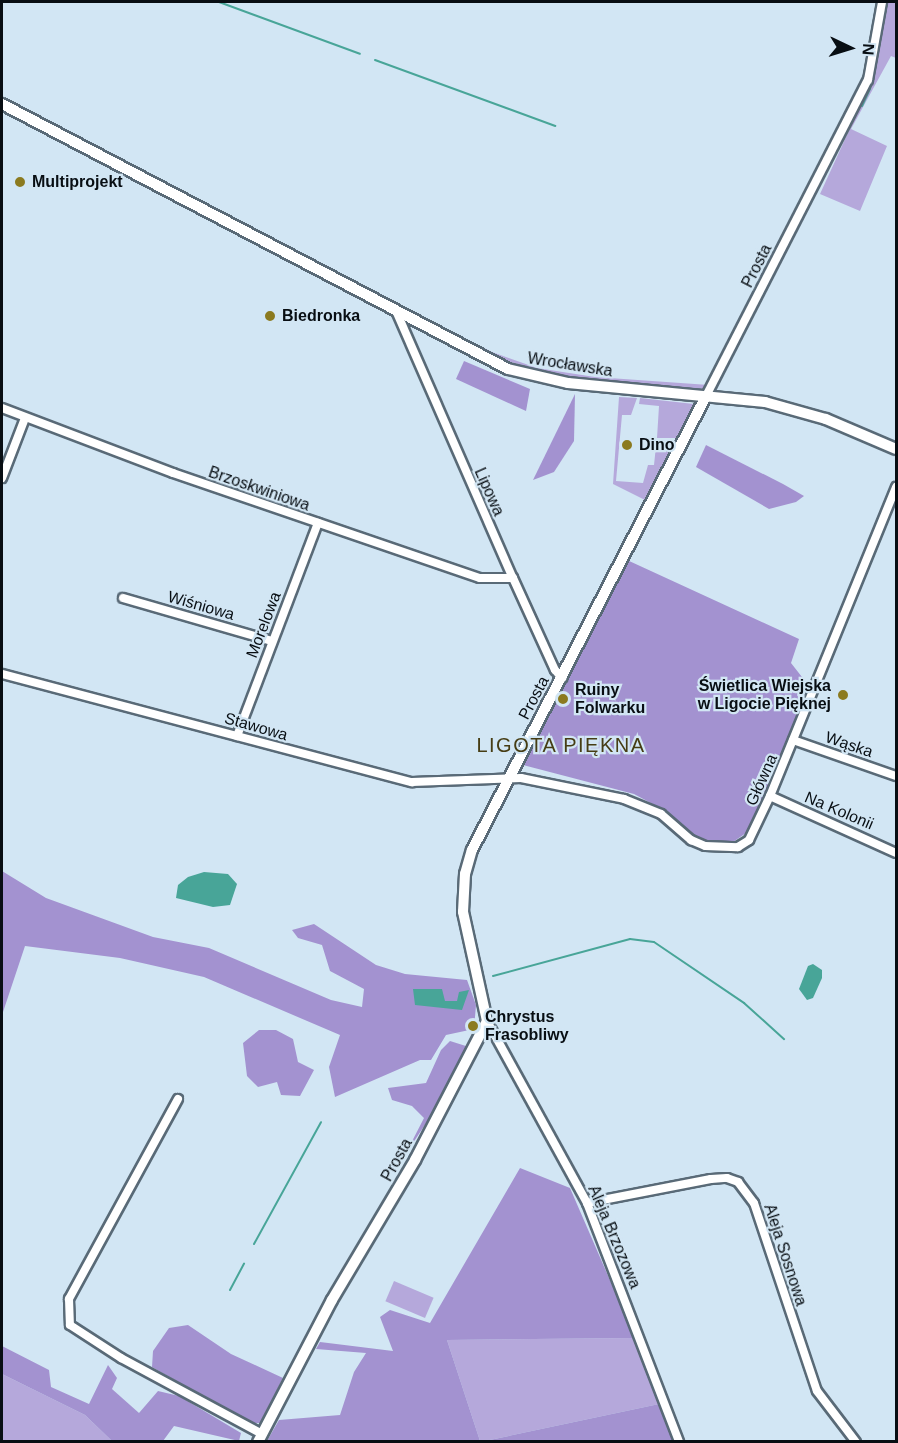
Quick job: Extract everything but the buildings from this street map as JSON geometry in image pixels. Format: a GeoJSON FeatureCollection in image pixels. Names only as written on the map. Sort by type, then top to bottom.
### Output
{"type":"FeatureCollection","features":[{"type":"Feature","properties":{"kind":"street","name":"Prosta"},"geometry":{"type":"LineString","coordinates":[[260,1438],[332,1300],[467,1064],[487,1022],[464,918],[463,888],[477,836],[562,678],[868,80],[882,2]]}},
{"type":"Feature","properties":{"kind":"street","name":"Wrocławska"},"geometry":{"type":"LineString","coordinates":[[2,104],[487,360],[537,378],[706,396],[791,408],[897,449]]}},
{"type":"Feature","properties":{"kind":"street","name":"Lipowa"},"geometry":{"type":"LineString","coordinates":[[397,313],[513,578],[555,670],[562,678]]}},
{"type":"Feature","properties":{"kind":"street","name":"Brzoskwiniowa"},"geometry":{"type":"LineString","coordinates":[[2,408],[318,523],[480,578],[513,578]]}},
{"type":"Feature","properties":{"kind":"street"},"geometry":{"type":"LineString","coordinates":[[2,478],[25,417]]}},
{"type":"Feature","properties":{"kind":"street","name":"Główna"},"geometry":{"type":"LineString","coordinates":[[506,779],[538,779],[624,799],[661,814],[691,840],[723,849],[749,840],[770,796],[897,487]]}},
{"type":"Feature","properties":{"kind":"street","name":"Morelowa"},"geometry":{"type":"LineString","coordinates":[[237,736],[318,523]]}},
{"type":"Feature","properties":{"kind":"street","name":"Wiśniowa"},"geometry":{"type":"LineString","coordinates":[[123,598],[272,640]]}},
{"type":"Feature","properties":{"kind":"street","name":"Stawowa"},"geometry":{"type":"LineString","coordinates":[[2,674],[412,782],[506,779]]}},
{"type":"Feature","properties":{"kind":"street","name":"Wąska"},"geometry":{"type":"LineString","coordinates":[[793,740],[897,776]]}},
{"type":"Feature","properties":{"kind":"street","name":"Na Kolonii"},"geometry":{"type":"LineString","coordinates":[[770,796],[897,853]]}},
{"type":"Feature","properties":{"kind":"street","name":"Aleja Brzozowa"},"geometry":{"type":"LineString","coordinates":[[487,1022],[587,1203],[679,1442]]}},
{"type":"Feature","properties":{"kind":"street"},"geometry":{"type":"LineString","coordinates":[[178,1099],[69,1299],[70,1325],[121,1358],[260,1438]]}},
{"type":"Feature","properties":{"kind":"street","name":"Aleja Sosnowa"},"geometry":{"type":"LineString","coordinates":[[587,1203],[711,1179],[727,1178],[738,1182],[754,1203],[817,1391],[856,1442]]}},
{"type":"Feature","properties":{"kind":"shaded area"},"geometry":{"type":"Polygon","coordinates":[[[885,2],[896,2],[896,58],[891,56],[851,129],[887,146],[860,211],[820,194],[868,89],[885,2]]]}},
{"type":"Feature","properties":{"kind":"shaded area"},"geometry":{"type":"Polygon","coordinates":[[[431,321],[492,352],[537,368],[595,377],[709,385],[702,390],[567,378],[497,358],[429,324],[431,321]]]}},
{"type":"Feature","properties":{"kind":"shaded area"},"geometry":{"type":"Polygon","coordinates":[[[464,361],[530,389],[526,411],[456,379],[464,361]]]}},
{"type":"Feature","properties":{"kind":"shaded area"},"geometry":{"type":"Polygon","coordinates":[[[575,394],[574,441],[554,472],[533,480],[575,394]]]}},
{"type":"Feature","properties":{"kind":"shaded area"},"geometry":{"type":"Polygon","coordinates":[[[619,397],[637,398],[631,415],[622,415],[616,481],[643,483],[648,465],[654,465],[656,446],[665,447],[671,454],[647,501],[613,484],[619,397]]]}},
{"type":"Feature","properties":{"kind":"shaded area"},"geometry":{"type":"Polygon","coordinates":[[[640,398],[694,404],[678,438],[657,438],[659,406],[639,404],[640,398]]]}},
{"type":"Feature","properties":{"kind":"shaded area"},"geometry":{"type":"Polygon","coordinates":[[[706,445],[804,496],[796,502],[769,509],[696,467],[706,445]]]}},
{"type":"Feature","properties":{"kind":"shaded area"},"geometry":{"type":"Polygon","coordinates":[[[627,560],[799,639],[791,663],[809,686],[749,831],[730,844],[699,841],[660,808],[634,794],[523,765],[627,560]]]}},
{"type":"Feature","properties":{"kind":"shaded area"},"geometry":{"type":"Polygon","coordinates":[[[2,871],[46,898],[153,937],[209,948],[331,1000],[362,1007],[364,989],[330,971],[322,945],[298,938],[292,930],[314,924],[376,965],[405,974],[467,980],[476,1005],[474,1029],[446,1035],[431,1060],[420,1060],[335,1097],[329,1067],[340,1035],[204,977],[120,958],[25,946],[2,1015],[2,871]]]}},
{"type":"Feature","properties":{"kind":"shaded area"},"geometry":{"type":"Polygon","coordinates":[[[204,872],[228,874],[237,884],[230,905],[213,907],[176,898],[178,885],[188,877],[204,872]]]}},
{"type":"Feature","properties":{"kind":"shaded area"},"geometry":{"type":"Polygon","coordinates":[[[813,964],[822,970],[822,978],[813,998],[807,1000],[799,989],[808,966],[813,964]]]}},
{"type":"Feature","properties":{"kind":"shaded area"},"geometry":{"type":"Polygon","coordinates":[[[413,989],[442,989],[445,1001],[457,1001],[459,992],[469,990],[462,1010],[415,1005],[413,989]]]}},
{"type":"Feature","properties":{"kind":"shaded area"},"geometry":{"type":"Polygon","coordinates":[[[259,1030],[276,1030],[293,1039],[298,1062],[314,1070],[300,1096],[281,1095],[277,1082],[258,1087],[247,1076],[243,1043],[259,1030]]]}},
{"type":"Feature","properties":{"kind":"shaded area"},"geometry":{"type":"Polygon","coordinates":[[[450,1041],[469,1047],[440,1102],[405,1155],[424,1118],[412,1106],[392,1100],[388,1088],[426,1083],[441,1050],[450,1041]]]}},
{"type":"Feature","properties":{"kind":"shaded area"},"geometry":{"type":"Polygon","coordinates":[[[520,1168],[570,1188],[635,1338],[447,1340],[480,1441],[267,1441],[279,1420],[340,1415],[354,1372],[366,1353],[316,1349],[320,1342],[393,1351],[380,1317],[390,1310],[430,1323],[520,1168]]]}},
{"type":"Feature","properties":{"kind":"shaded area"},"geometry":{"type":"Polygon","coordinates":[[[394,1281],[434,1298],[425,1318],[385,1301],[394,1281]]]}},
{"type":"Feature","properties":{"kind":"shaded area"},"geometry":{"type":"Polygon","coordinates":[[[188,1325],[231,1354],[283,1378],[260,1423],[250,1423],[152,1367],[153,1351],[169,1328],[188,1325]]]}},
{"type":"Feature","properties":{"kind":"shaded area"},"geometry":{"type":"Polygon","coordinates":[[[635,1338],[659,1404],[485,1441],[480,1441],[447,1340],[635,1338]]]}},
{"type":"Feature","properties":{"kind":"shaded area"},"geometry":{"type":"Polygon","coordinates":[[[2,1346],[49,1370],[51,1387],[89,1404],[108,1365],[117,1378],[112,1389],[139,1413],[158,1391],[179,1396],[241,1433],[239,1441],[174,1426],[163,1441],[112,1441],[85,1415],[2,1374],[2,1346]]]}},
{"type":"Feature","properties":{"kind":"shaded area"},"geometry":{"type":"Polygon","coordinates":[[[2,1374],[85,1415],[112,1441],[2,1441],[2,1374]]]}},
{"type":"Feature","properties":{"kind":"shaded area"},"geometry":{"type":"Polygon","coordinates":[[[659,1404],[674,1441],[485,1441],[659,1404]]]}},
{"type":"Feature","properties":{"kind":"waterway"},"geometry":{"type":"LineString","coordinates":[[219,2],[360,54]]}},
{"type":"Feature","properties":{"kind":"waterway"},"geometry":{"type":"LineString","coordinates":[[862,106],[870,89],[887,2]]}},
{"type":"Feature","properties":{"kind":"waterway"},"geometry":{"type":"LineString","coordinates":[[375,60],[555,126]]}},
{"type":"Feature","properties":{"kind":"waterway"},"geometry":{"type":"LineString","coordinates":[[493,976],[630,939],[654,942],[744,1003],[784,1039]]}},
{"type":"Feature","properties":{"kind":"waterway"},"geometry":{"type":"LineString","coordinates":[[254,1244],[321,1122]]}},
{"type":"Feature","properties":{"kind":"waterway"},"geometry":{"type":"LineString","coordinates":[[230,1290],[244,1264]]}},
{"type":"Feature","properties":{"kind":"place","name":"Multiprojekt"},"geometry":{"type":"Point","coordinates":[20,182]}},
{"type":"Feature","properties":{"kind":"place","name":"Biedronka"},"geometry":{"type":"Point","coordinates":[270,316]}},
{"type":"Feature","properties":{"kind":"place","name":"Dino"},"geometry":{"type":"Point","coordinates":[627,445]}},
{"type":"Feature","properties":{"kind":"place","name":"Świetlica Wiejska w Ligocie Pięknej"},"geometry":{"type":"Point","coordinates":[843,695]}},
{"type":"Feature","properties":{"kind":"place","name":"Ruiny Folwarku"},"geometry":{"type":"Point","coordinates":[563,699]}},
{"type":"Feature","properties":{"kind":"place","name":"Chrystus Frasobliwy"},"geometry":{"type":"Point","coordinates":[473,1026]}},
{"type":"Feature","properties":{"kind":"district","name":"LIGOTA PIĘKNA"},"geometry":{"type":"Point","coordinates":[561,745]}}]}
